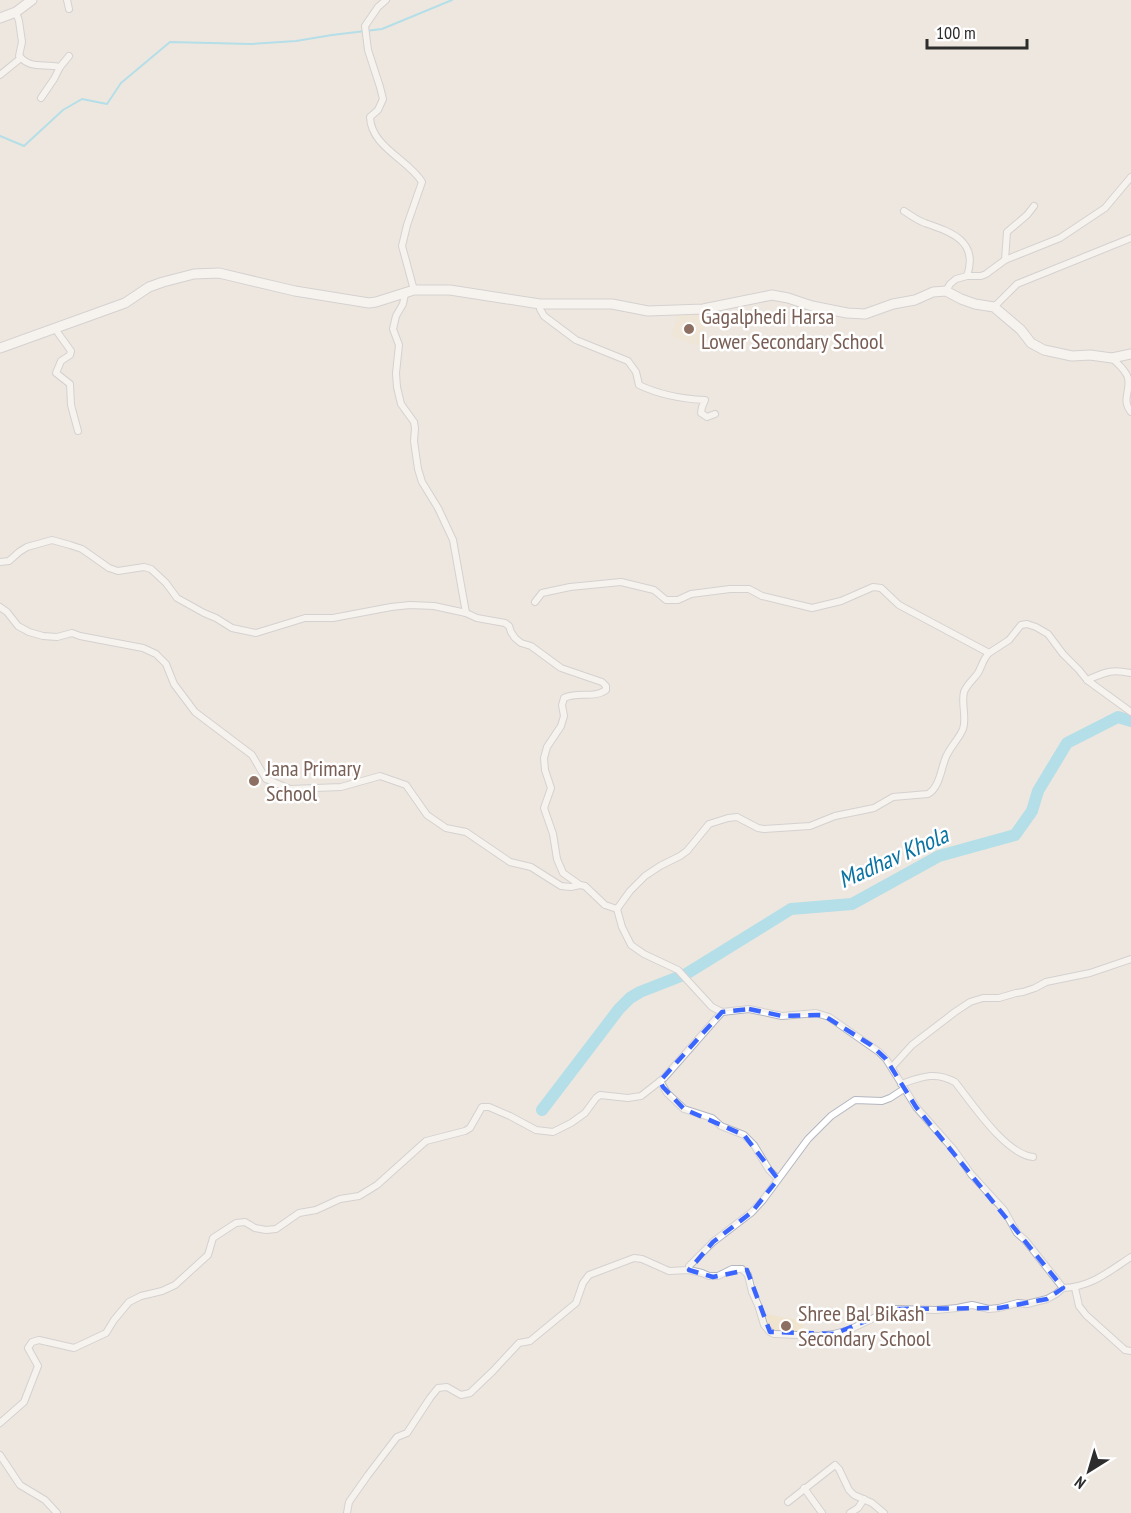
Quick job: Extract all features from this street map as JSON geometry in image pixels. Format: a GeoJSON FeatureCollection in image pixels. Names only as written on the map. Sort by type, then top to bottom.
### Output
{"type":"FeatureCollection","features":[{"type":"Feature","properties":{"kind":"street"},"geometry":{"type":"LineString","coordinates":[[0,18],[16,12],[32,0]]}},
{"type":"Feature","properties":{"kind":"street"},"geometry":{"type":"LineString","coordinates":[[67,0],[69,9]]}},
{"type":"Feature","properties":{"kind":"street"},"geometry":{"type":"LineString","coordinates":[[386,0],[378,7],[365,26],[368,50],[383,99],[378,110],[370,117],[370,125],[389,152],[418,175],[422,182],[406,225],[402,246],[409,292],[396,316],[393,329],[399,345],[397,387],[401,404],[414,422],[414,441],[422,482],[438,508],[453,540],[466,613]]}},
{"type":"Feature","properties":{"kind":"street"},"geometry":{"type":"LineString","coordinates":[[16,12],[21,32],[22,42],[19,52],[21,57],[33,65],[60,67]]}},
{"type":"Feature","properties":{"kind":"street"},"geometry":{"type":"LineString","coordinates":[[41,98],[69,56]]}},
{"type":"Feature","properties":{"kind":"street"},"geometry":{"type":"LineString","coordinates":[[0,75],[21,57]]}},
{"type":"Feature","properties":{"kind":"street"},"geometry":{"type":"LineString","coordinates":[[946,291],[956,279],[981,276],[1005,260],[1053,242],[1098,214],[1131,177]]}},
{"type":"Feature","properties":{"kind":"street"},"geometry":{"type":"LineString","coordinates":[[1005,260],[1007,232],[1034,206]]}},
{"type":"Feature","properties":{"kind":"street"},"geometry":{"type":"LineString","coordinates":[[904,211],[924,223],[961,239],[970,259],[967,276]]}},
{"type":"Feature","properties":{"kind":"street"},"geometry":{"type":"LineString","coordinates":[[994,307],[1017,284],[1131,238]]}},
{"type":"Feature","properties":{"kind":"street"},"geometry":{"type":"LineString","coordinates":[[0,348],[125,303],[156,285],[194,274],[219,273],[295,291],[369,303],[409,292],[450,290],[540,304],[612,304],[648,311],[703,309],[772,295],[846,313],[865,314],[893,304],[915,300],[933,292],[946,291],[975,304],[994,307],[1021,330],[1031,343],[1044,350],[1072,356],[1112,358],[1131,354]]}},
{"type":"Feature","properties":{"kind":"street"},"geometry":{"type":"LineString","coordinates":[[540,304],[544,316],[576,340],[628,361],[636,372],[639,385],[651,391],[680,398],[705,400],[701,413],[707,417],[715,414]]}},
{"type":"Feature","properties":{"kind":"street"},"geometry":{"type":"LineString","coordinates":[[56,328],[71,351],[56,373],[70,384],[71,405],[78,431]]}},
{"type":"Feature","properties":{"kind":"street"},"geometry":{"type":"LineString","coordinates":[[1112,358],[1128,376],[1130,387],[1126,401],[1131,412]]}},
{"type":"Feature","properties":{"kind":"street"},"geometry":{"type":"LineString","coordinates":[[0,562],[9,561],[27,547],[52,540],[82,549],[109,568],[118,571],[144,567],[151,569],[177,598],[232,628],[256,633],[305,618],[333,618],[410,605],[434,606],[505,623],[521,643],[531,646],[561,668],[597,679],[606,686],[606,690],[599,694],[576,694],[564,698],[562,705],[564,716],[561,726],[547,747],[544,758],[551,788],[544,808],[553,834],[557,859],[563,873],[585,886],[605,905],[617,909]]}},
{"type":"Feature","properties":{"kind":"street"},"geometry":{"type":"LineString","coordinates":[[535,602],[542,593],[570,587],[621,582],[654,590],[666,600],[678,600],[691,594],[749,589],[762,597],[812,608],[841,601],[873,587],[881,588],[899,605],[989,653]]}},
{"type":"Feature","properties":{"kind":"street"},"geometry":{"type":"LineString","coordinates":[[0,607],[18,626],[43,636],[57,637],[72,633],[143,648],[156,654],[166,664],[174,684],[195,712],[252,755],[266,779],[290,789],[341,787],[380,776],[406,785],[426,815],[446,828],[466,832],[510,862],[531,867],[561,886],[580,885]]}},
{"type":"Feature","properties":{"kind":"street"},"geometry":{"type":"LineString","coordinates":[[617,909],[645,876],[687,851],[709,824],[737,817],[764,829],[810,826],[835,816],[874,808],[893,797],[932,792],[946,756],[962,731],[964,692],[969,682],[977,674],[984,658],[1009,640],[1021,624],[1036,627],[1048,634],[1087,680],[1131,711]]}},
{"type":"Feature","properties":{"kind":"street"},"geometry":{"type":"LineString","coordinates":[[1087,680],[1117,670],[1131,673]]}},
{"type":"Feature","properties":{"kind":"street"},"geometry":{"type":"LineString","coordinates":[[617,909],[622,927],[631,945],[644,954],[678,970],[712,1007],[722,1012],[749,1009],[782,1016],[816,1013],[871,1045],[892,1067],[916,1107],[1004,1210],[1017,1233],[1063,1288]]}},
{"type":"Feature","properties":{"kind":"street"},"geometry":{"type":"LineString","coordinates":[[892,1067],[912,1045],[955,1011],[975,1000],[999,998],[1023,992],[1046,982],[1090,973],[1131,959]]}},
{"type":"Feature","properties":{"kind":"street"},"geometry":{"type":"LineString","coordinates":[[0,1423],[24,1402],[31,1388],[38,1366],[28,1348],[32,1342],[39,1340],[74,1348],[106,1333],[129,1302],[175,1285],[208,1255],[213,1238],[236,1223],[245,1222],[255,1228],[266,1230],[276,1229],[299,1213],[316,1210],[340,1198],[360,1196],[377,1185],[426,1141],[470,1128],[482,1107],[489,1107],[536,1130],[553,1132],[585,1113],[600,1095],[628,1098],[641,1096],[660,1081],[722,1012]]}},
{"type":"Feature","properties":{"kind":"street"},"geometry":{"type":"LineString","coordinates":[[688,1270],[688,1266],[713,1242],[752,1212],[808,1138],[831,1116],[855,1100],[882,1101],[890,1098],[903,1086],[933,1075],[947,1078],[955,1082],[998,1135],[1019,1153],[1033,1157]]}},
{"type":"Feature","properties":{"kind":"street"},"geometry":{"type":"LineString","coordinates":[[660,1081],[667,1093],[684,1110],[711,1118],[749,1139],[769,1170],[778,1179]]}},
{"type":"Feature","properties":{"kind":"street"},"geometry":{"type":"LineString","coordinates":[[347,1513],[349,1502],[368,1474],[397,1437],[407,1433],[438,1388],[447,1387],[461,1395],[470,1393],[519,1343],[530,1341],[576,1303],[583,1283],[589,1275],[634,1258],[669,1271],[688,1270],[713,1276],[732,1269],[742,1269],[748,1275],[766,1329],[774,1334],[819,1336],[849,1330],[888,1311],[936,1310],[972,1305],[989,1309],[1047,1299],[1063,1288],[1075,1288],[1089,1284],[1131,1257]]}},
{"type":"Feature","properties":{"kind":"street"},"geometry":{"type":"LineString","coordinates":[[1075,1288],[1079,1306],[1086,1315],[1125,1350],[1131,1351]]}},
{"type":"Feature","properties":{"kind":"street"},"geometry":{"type":"LineString","coordinates":[[0,1455],[20,1485],[45,1500],[57,1513]]}},
{"type":"Feature","properties":{"kind":"street"},"geometry":{"type":"LineString","coordinates":[[788,1502],[835,1465],[854,1495],[884,1513]]}},
{"type":"Feature","properties":{"kind":"street"},"geometry":{"type":"LineString","coordinates":[[804,1488],[822,1513]]}},
{"type":"Feature","properties":{"kind":"street"},"geometry":{"type":"LineString","coordinates":[[850,1513],[858,1508],[864,1499]]}},
{"type":"Feature","properties":{"kind":"highlighted area"},"geometry":{"type":"Polygon","coordinates":[[[749,1009],[782,1016],[823,1015],[871,1045],[886,1059],[916,1107],[1063,1288],[1047,1299],[999,1308],[895,1309],[834,1334],[770,1332],[747,1270],[713,1277],[689,1270],[713,1242],[752,1212],[778,1179],[744,1135],[684,1109],[660,1081],[722,1012],[749,1009]]]}},
{"type":"Feature","properties":{"kind":"shaded area","name":"Gagalphedi Harsa Lower Secondary School"},"geometry":{"type":"Polygon","coordinates":[[[710,307],[699,346],[671,336],[679,312],[710,307]]]}},
{"type":"Feature","properties":{"kind":"shaded area","name":"Shree Bal Bikash Secondary School"},"geometry":{"type":"Polygon","coordinates":[[[766,1314],[803,1321],[803,1332],[769,1331],[766,1314]]]}},
{"type":"Feature","properties":{"kind":"waterway"},"geometry":{"type":"LineString","coordinates":[[0,136],[24,146],[63,110],[82,99],[107,104],[121,83],[170,42],[251,44],[296,41],[382,29],[452,0]]}},
{"type":"Feature","properties":{"kind":"waterway","name":"Madhav Khola"},"geometry":{"type":"LineString","coordinates":[[542,1110],[619,1009],[630,998],[686,974],[791,909],[852,904],[939,856],[1015,835],[1032,811],[1038,791],[1067,743],[1118,717],[1131,721]]}},
{"type":"Feature","properties":{"kind":"place","name":"Gagalphedi Harsa Lower Secondary School"},"geometry":{"type":"Point","coordinates":[689,329]}},
{"type":"Feature","properties":{"kind":"place","name":"Jana Primary School"},"geometry":{"type":"Point","coordinates":[254,781]}},
{"type":"Feature","properties":{"kind":"place","name":"Shree Bal Bikash Secondary School"},"geometry":{"type":"Point","coordinates":[786,1326]}}]}
